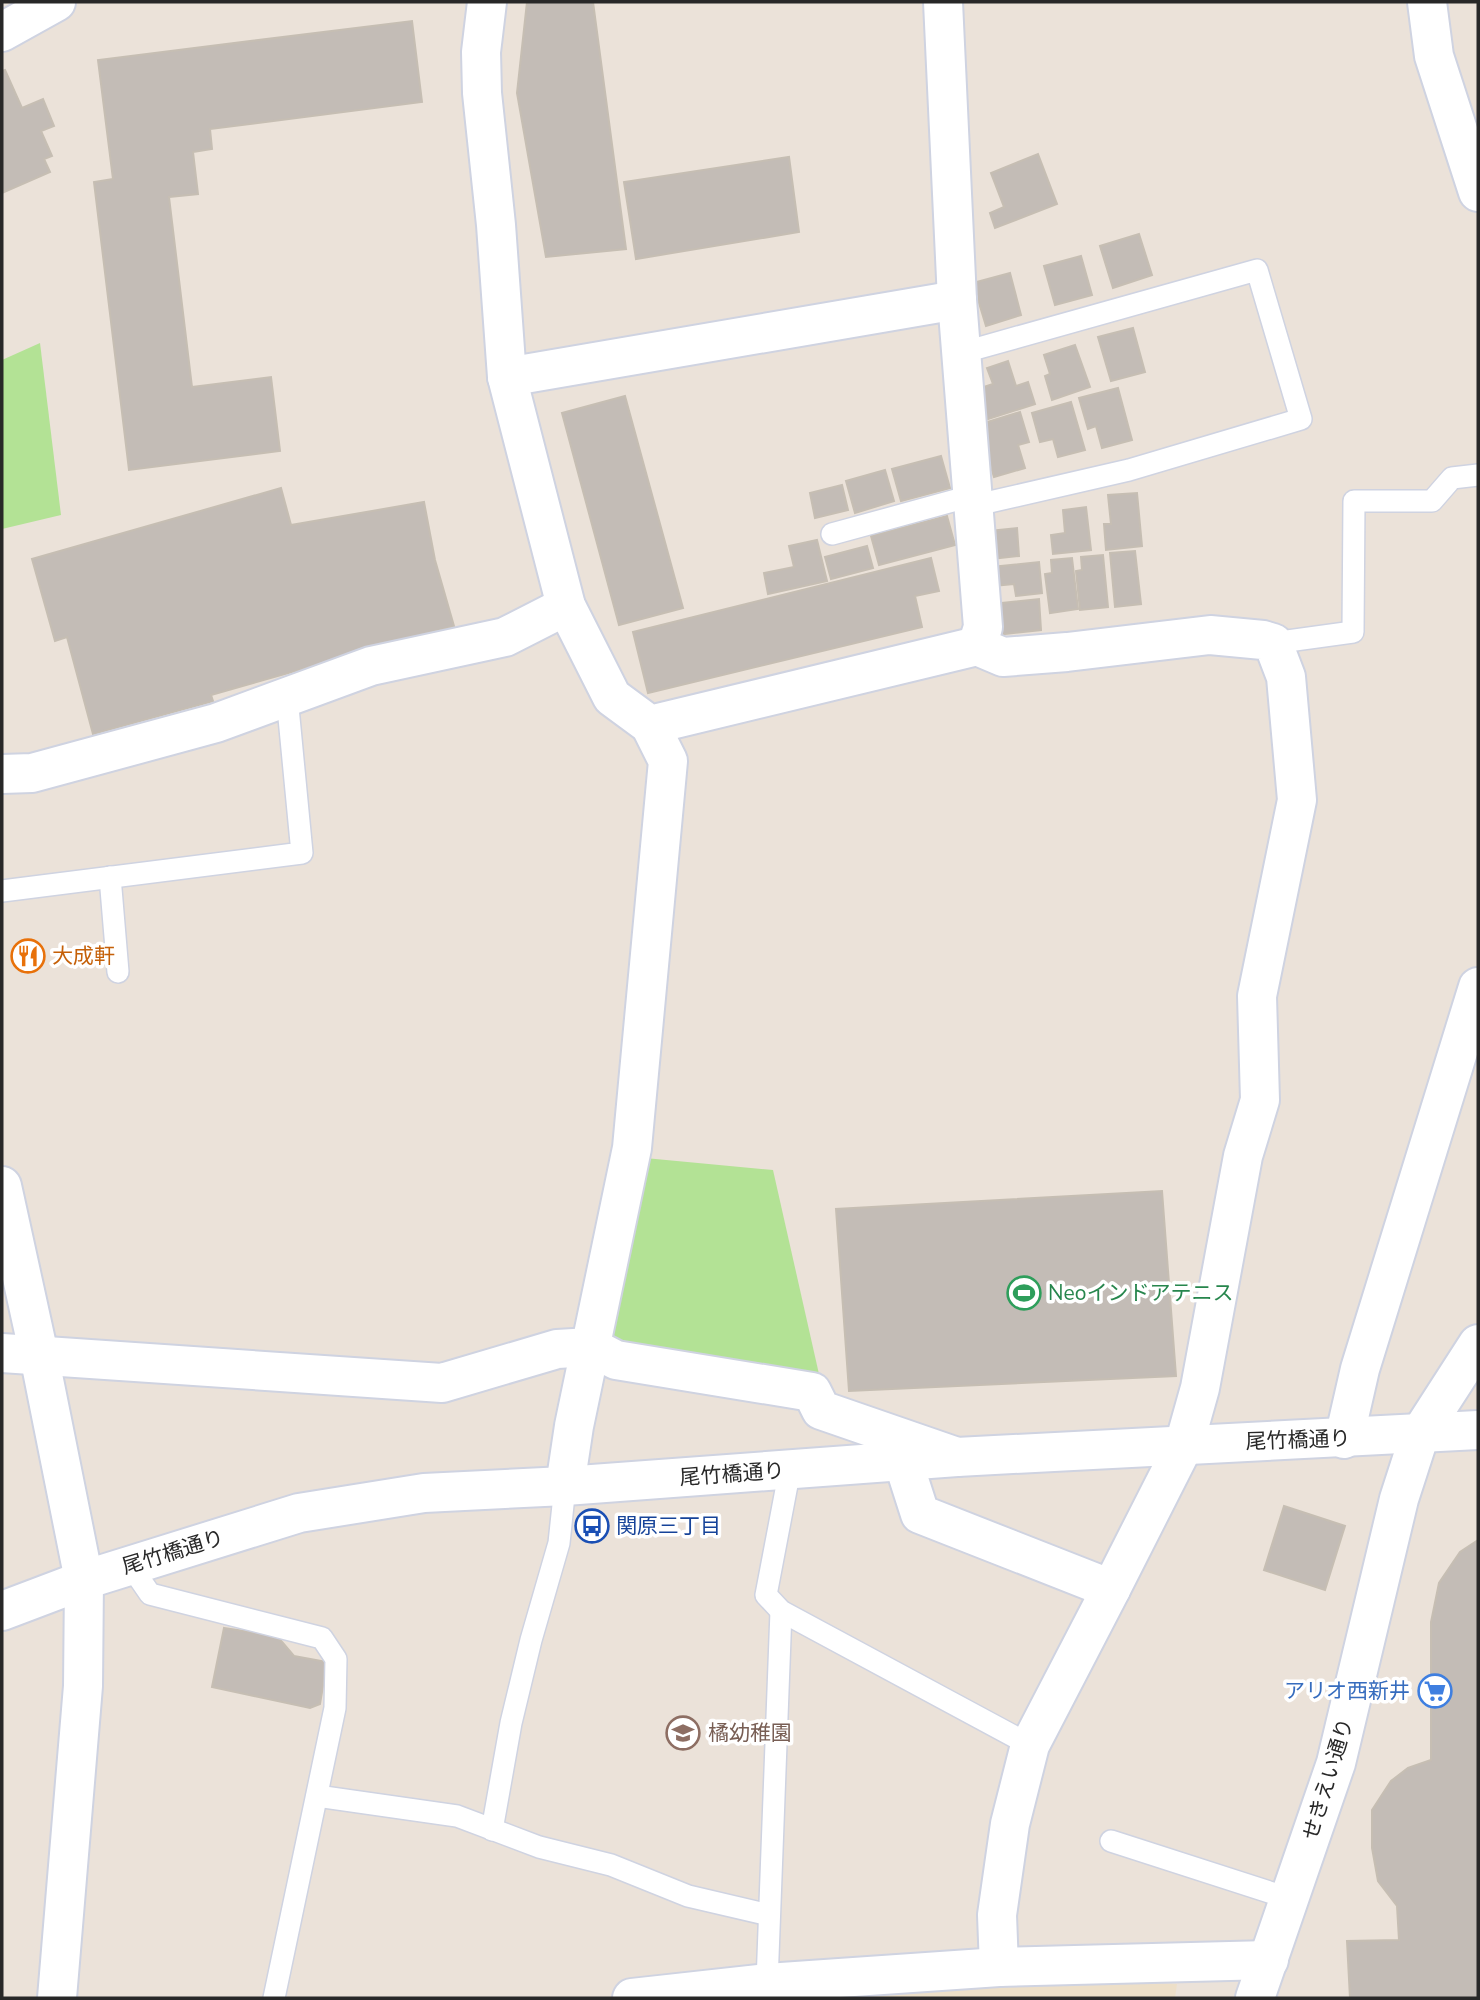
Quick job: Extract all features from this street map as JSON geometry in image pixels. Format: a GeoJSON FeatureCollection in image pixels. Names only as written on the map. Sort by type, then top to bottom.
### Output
{"type":"FeatureCollection","features":[{"type":"Feature","properties":{"kind":"street"},"geometry":{"type":"LineString","coordinates":[[2,32],[56,2]]}},
{"type":"Feature","properties":{"kind":"street"},"geometry":{"type":"LineString","coordinates":[[487,2],[481,52],[482,93],[496,225],[507,377],[566,606],[612,696],[650,725],[668,761],[632,1148],[574,1426],[565,1486]]}},
{"type":"Feature","properties":{"kind":"street"},"geometry":{"type":"LineString","coordinates":[[943,2],[957,300],[983,627],[977,646]]}},
{"type":"Feature","properties":{"kind":"street"},"geometry":{"type":"LineString","coordinates":[[1427,2],[1434,57],[1478,192]]}},
{"type":"Feature","properties":{"kind":"street"},"geometry":{"type":"LineString","coordinates":[[507,377],[957,300]]}},
{"type":"Feature","properties":{"kind":"street"},"geometry":{"type":"LineString","coordinates":[[2,774],[32,773],[203,727],[372,666],[505,637],[566,606]]}},
{"type":"Feature","properties":{"kind":"street"},"geometry":{"type":"LineString","coordinates":[[650,725],[977,646],[1003,657],[1210,635],[1263,640],[1273,643],[1286,677],[1297,800],[1257,996],[1260,1100],[1243,1156],[1200,1388],[1184,1445],[1030,1745],[1010,1824],[997,1915],[999,1966]]}},
{"type":"Feature","properties":{"kind":"street"},"geometry":{"type":"LineString","coordinates":[[1343,1439],[1360,1369],[1478,987]]}},
{"type":"Feature","properties":{"kind":"street"},"geometry":{"type":"LineString","coordinates":[[2,1186],[8,1242],[39,1355],[84,1580],[83,1686],[57,1998]]}},
{"type":"Feature","properties":{"kind":"street","name":"せきえい通り"},"geometry":{"type":"LineString","coordinates":[[1255,1998],[1336,1763],[1399,1499],[1420,1434],[1478,1344]]}},
{"type":"Feature","properties":{"kind":"street"},"geometry":{"type":"LineString","coordinates":[[2,1353],[442,1383],[557,1349],[591,1347],[616,1360],[812,1392],[821,1410],[957,1457]]}},
{"type":"Feature","properties":{"kind":"street","name":"尾竹橋通り"},"geometry":{"type":"LineString","coordinates":[[2,1611],[84,1580],[299,1513],[424,1493],[565,1486],[957,1457],[1478,1430]]}},
{"type":"Feature","properties":{"kind":"street"},"geometry":{"type":"LineString","coordinates":[[903,1461],[920,1514],[1111,1590]]}},
{"type":"Feature","properties":{"kind":"street"},"geometry":{"type":"LineString","coordinates":[[632,1998],[767,1983],[999,1966],[1269,1961]]}},
{"type":"Feature","properties":{"kind":"lane"},"geometry":{"type":"LineString","coordinates":[[832,534],[971,501],[1129,470],[1301,419],[1257,270],[961,353]]}},
{"type":"Feature","properties":{"kind":"lane"},"geometry":{"type":"LineString","coordinates":[[1273,643],[1353,632],[1354,500],[1432,501],[1452,478],[1478,475]]}},
{"type":"Feature","properties":{"kind":"lane"},"geometry":{"type":"LineString","coordinates":[[2,891],[302,853],[287,697]]}},
{"type":"Feature","properties":{"kind":"lane"},"geometry":{"type":"LineString","coordinates":[[110,877],[118,972]]}},
{"type":"Feature","properties":{"kind":"lane"},"geometry":{"type":"LineString","coordinates":[[790,1469],[766,1595],[781,1611],[1030,1745]]}},
{"type":"Feature","properties":{"kind":"lane"},"geometry":{"type":"LineString","coordinates":[[492,1829],[528,1652],[559,1543],[565,1486]]}},
{"type":"Feature","properties":{"kind":"lane"},"geometry":{"type":"LineString","coordinates":[[130,1565],[150,1594],[322,1638],[336,1659],[335,1708],[274,1998]]}},
{"type":"Feature","properties":{"kind":"lane"},"geometry":{"type":"LineString","coordinates":[[767,1983],[781,1611]]}},
{"type":"Feature","properties":{"kind":"lane"},"geometry":{"type":"LineString","coordinates":[[317,1796],[457,1816],[539,1847],[611,1865],[688,1896],[769,1915]]}},
{"type":"Feature","properties":{"kind":"lane"},"geometry":{"type":"LineString","coordinates":[[1111,1841],[1291,1899]]}},
{"type":"Feature","properties":{"kind":"shaded area"},"geometry":{"type":"Polygon","coordinates":[[[1008,1977],[1177,1984],[1175,1998],[776,1998],[1008,1977]]]}},
{"type":"Feature","properties":{"kind":"green space"},"geometry":{"type":"Polygon","coordinates":[[[40,343],[61,515],[2,529],[2,360],[40,343]]]}},
{"type":"Feature","properties":{"kind":"green space"},"geometry":{"type":"Polygon","coordinates":[[[645,1158],[773,1170],[821,1383],[619,1346],[608,1323],[645,1158]]]}},
{"type":"Feature","properties":{"kind":"building"},"geometry":{"type":"Polygon","coordinates":[[[527,2],[593,2],[626,249],[546,257],[517,93],[527,2]]]}},
{"type":"Feature","properties":{"kind":"building"},"geometry":{"type":"Polygon","coordinates":[[[412,21],[422,102],[210,129],[212,149],[193,152],[198,194],[169,197],[192,387],[271,377],[280,451],[129,470],[94,182],[113,179],[98,60],[412,21]]]}},
{"type":"Feature","properties":{"kind":"building"},"geometry":{"type":"Polygon","coordinates":[[[5,70],[22,108],[43,99],[54,126],[41,131],[52,156],[44,159],[50,172],[2,193],[2,71],[5,70]]]}},
{"type":"Feature","properties":{"kind":"building"},"geometry":{"type":"Polygon","coordinates":[[[1038,154],[1057,204],[995,228],[990,213],[1004,207],[991,173],[1038,154]]]}},
{"type":"Feature","properties":{"kind":"building"},"geometry":{"type":"Polygon","coordinates":[[[789,157],[799,232],[636,259],[624,182],[789,157]]]}},
{"type":"Feature","properties":{"kind":"building"},"geometry":{"type":"Polygon","coordinates":[[[1139,234],[1152,275],[1113,288],[1100,246],[1139,234]]]}},
{"type":"Feature","properties":{"kind":"building"},"geometry":{"type":"Polygon","coordinates":[[[1081,256],[1092,295],[1055,305],[1044,266],[1081,256]]]}},
{"type":"Feature","properties":{"kind":"building"},"geometry":{"type":"Polygon","coordinates":[[[1010,273],[1021,315],[986,326],[973,283],[1010,273]]]}},
{"type":"Feature","properties":{"kind":"building"},"geometry":{"type":"Polygon","coordinates":[[[1133,328],[1145,372],[1111,381],[1098,337],[1133,328]]]}},
{"type":"Feature","properties":{"kind":"building"},"geometry":{"type":"Polygon","coordinates":[[[1075,345],[1090,387],[1052,400],[1045,376],[1050,374],[1044,355],[1075,345]]]}},
{"type":"Feature","properties":{"kind":"building"},"geometry":{"type":"Polygon","coordinates":[[[1008,361],[1016,386],[1028,382],[1035,404],[985,420],[975,390],[993,384],[987,368],[1008,361]]]}},
{"type":"Feature","properties":{"kind":"building"},"geometry":{"type":"Polygon","coordinates":[[[1118,388],[1132,440],[1102,448],[1096,426],[1088,429],[1079,398],[1118,388]]]}},
{"type":"Feature","properties":{"kind":"building"},"geometry":{"type":"Polygon","coordinates":[[[625,396],[683,608],[619,625],[562,413],[625,396]]]}},
{"type":"Feature","properties":{"kind":"building"},"geometry":{"type":"Polygon","coordinates":[[[1071,402],[1085,450],[1058,457],[1053,439],[1040,442],[1032,413],[1071,402]]]}},
{"type":"Feature","properties":{"kind":"building"},"geometry":{"type":"Polygon","coordinates":[[[1020,412],[1029,442],[1018,445],[1025,468],[994,477],[978,425],[1020,412]]]}},
{"type":"Feature","properties":{"kind":"building"},"geometry":{"type":"Polygon","coordinates":[[[941,456],[950,488],[901,501],[892,469],[941,456]]]}},
{"type":"Feature","properties":{"kind":"building"},"geometry":{"type":"Polygon","coordinates":[[[885,470],[894,501],[855,513],[846,481],[885,470]]]}},
{"type":"Feature","properties":{"kind":"building"},"geometry":{"type":"Polygon","coordinates":[[[842,485],[848,510],[815,518],[810,493],[842,485]]]}},
{"type":"Feature","properties":{"kind":"building"},"geometry":{"type":"Polygon","coordinates":[[[281,488],[291,525],[424,502],[435,560],[454,626],[211,695],[213,701],[93,734],[67,637],[55,641],[32,559],[281,488]]]}},
{"type":"Feature","properties":{"kind":"building"},"geometry":{"type":"Polygon","coordinates":[[[1137,493],[1142,546],[1106,550],[1104,524],[1111,524],[1108,495],[1137,493]]]}},
{"type":"Feature","properties":{"kind":"building"},"geometry":{"type":"Polygon","coordinates":[[[1086,507],[1091,550],[1053,554],[1051,535],[1065,533],[1063,510],[1086,507]]]}},
{"type":"Feature","properties":{"kind":"building"},"geometry":{"type":"Polygon","coordinates":[[[947,516],[955,545],[879,565],[871,536],[947,516]]]}},
{"type":"Feature","properties":{"kind":"building"},"geometry":{"type":"Polygon","coordinates":[[[1017,528],[1019,556],[992,559],[990,531],[1017,528]]]}},
{"type":"Feature","properties":{"kind":"building"},"geometry":{"type":"Polygon","coordinates":[[[817,540],[827,581],[768,594],[764,573],[794,567],[789,546],[817,540]]]}},
{"type":"Feature","properties":{"kind":"building"},"geometry":{"type":"Polygon","coordinates":[[[867,546],[873,568],[831,579],[825,557],[867,546]]]}},
{"type":"Feature","properties":{"kind":"building"},"geometry":{"type":"Polygon","coordinates":[[[1135,551],[1141,604],[1115,607],[1110,553],[1135,551]]]}},
{"type":"Feature","properties":{"kind":"building"},"geometry":{"type":"Polygon","coordinates":[[[1103,555],[1108,607],[1080,610],[1076,571],[1082,570],[1081,557],[1103,555]]]}},
{"type":"Feature","properties":{"kind":"building"},"geometry":{"type":"Polygon","coordinates":[[[931,558],[939,591],[915,596],[922,627],[648,693],[633,632],[931,558]]]}},
{"type":"Feature","properties":{"kind":"building"},"geometry":{"type":"Polygon","coordinates":[[[1072,558],[1078,609],[1050,613],[1045,574],[1052,573],[1051,560],[1072,558]]]}},
{"type":"Feature","properties":{"kind":"building"},"geometry":{"type":"Polygon","coordinates":[[[1039,562],[1042,593],[1016,596],[1014,584],[994,586],[992,567],[1039,562]]]}},
{"type":"Feature","properties":{"kind":"building"},"geometry":{"type":"Polygon","coordinates":[[[1039,599],[1041,630],[997,635],[993,604],[1039,599]]]}},
{"type":"Feature","properties":{"kind":"building"},"geometry":{"type":"Polygon","coordinates":[[[1162,1191],[1176,1376],[849,1391],[836,1209],[1162,1191]]]}},
{"type":"Feature","properties":{"kind":"building"},"geometry":{"type":"Polygon","coordinates":[[[1284,1506],[1345,1526],[1325,1590],[1264,1570],[1284,1506]]]}},
{"type":"Feature","properties":{"kind":"building","name":"アリオ西新井"},"geometry":{"type":"Polygon","coordinates":[[[1478,1540],[1478,1998],[1350,1998],[1347,1941],[1399,1940],[1397,1906],[1378,1881],[1372,1848],[1372,1810],[1391,1781],[1408,1768],[1431,1760],[1431,1622],[1439,1583],[1460,1552],[1478,1540]]]}},
{"type":"Feature","properties":{"kind":"building"},"geometry":{"type":"Polygon","coordinates":[[[224,1628],[277,1636],[294,1656],[327,1662],[320,1704],[310,1708],[212,1687],[224,1628]]]}},
{"type":"Feature","properties":{"kind":"place","name":"大成軒"},"geometry":{"type":"Point","coordinates":[28,956]}},
{"type":"Feature","properties":{"kind":"place","name":"Neoインドアテニス"},"geometry":{"type":"Point","coordinates":[1024,1293]}},
{"type":"Feature","properties":{"kind":"place","name":"関原三丁目"},"geometry":{"type":"Point","coordinates":[592,1526]}},
{"type":"Feature","properties":{"kind":"place","name":"アリオ西新井"},"geometry":{"type":"Point","coordinates":[1435,1691]}},
{"type":"Feature","properties":{"kind":"place","name":"橘幼稚園"},"geometry":{"type":"Point","coordinates":[683,1733]}}]}
